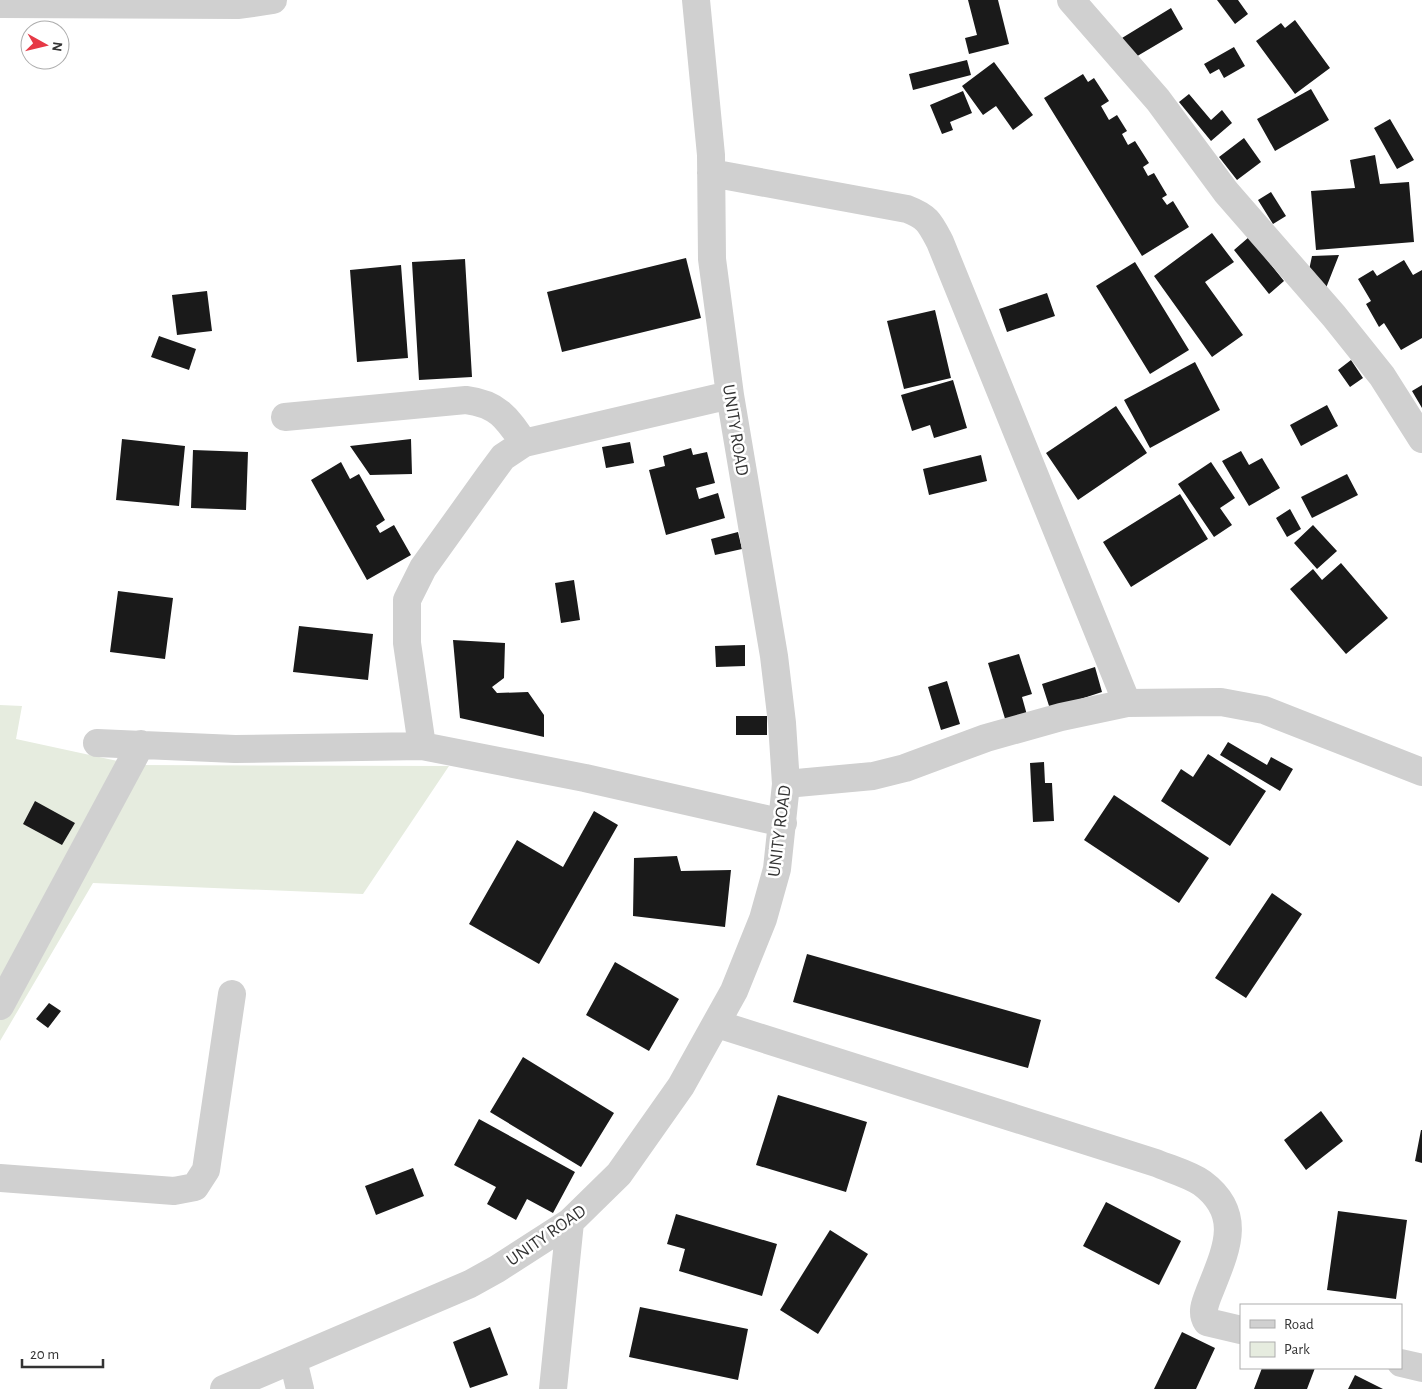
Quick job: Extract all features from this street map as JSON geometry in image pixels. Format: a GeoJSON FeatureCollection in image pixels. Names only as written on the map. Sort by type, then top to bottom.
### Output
{"type":"FeatureCollection","features":[{"type":"Feature","properties":{"kind":"street"},"geometry":{"type":"LineString","coordinates":[[0,4],[239,5],[273,0]]}},
{"type":"Feature","properties":{"kind":"street","name":"UNITY ROAD"},"geometry":{"type":"LineString","coordinates":[[224,1389],[470,1284],[570,1222],[619,1174],[680,1086],[717,1024],[746,964],[763,919],[777,869],[786,784],[774,656],[730,396],[712,259],[711,174],[696,0]]}},
{"type":"Feature","properties":{"kind":"street"},"geometry":{"type":"LineString","coordinates":[[1071,0],[1158,100],[1226,192],[1334,316],[1382,376],[1422,439]]}},
{"type":"Feature","properties":{"kind":"street"},"geometry":{"type":"LineString","coordinates":[[711,174],[907,209],[923,215],[929,221],[940,242],[1127,703]]}},
{"type":"Feature","properties":{"kind":"street"},"geometry":{"type":"LineString","coordinates":[[422,746],[407,643],[407,600],[423,568],[504,457],[524,444],[730,396]]}},
{"type":"Feature","properties":{"kind":"street"},"geometry":{"type":"LineString","coordinates":[[285,417],[466,400],[481,402],[495,408],[511,424],[524,444]]}},
{"type":"Feature","properties":{"kind":"street"},"geometry":{"type":"LineString","coordinates":[[786,784],[873,776],[905,768],[986,738],[1061,717],[1127,703],[1221,702],[1264,710],[1422,772]]}},
{"type":"Feature","properties":{"kind":"street"},"geometry":{"type":"LineString","coordinates":[[97,743],[235,749],[422,746],[576,776],[783,823]]}},
{"type":"Feature","properties":{"kind":"street"},"geometry":{"type":"LineString","coordinates":[[0,1006],[140,744]]}},
{"type":"Feature","properties":{"kind":"street"},"geometry":{"type":"LineString","coordinates":[[0,1178],[174,1191],[195,1187],[206,1170],[232,994]]}},
{"type":"Feature","properties":{"kind":"street"},"geometry":{"type":"LineString","coordinates":[[717,1024],[1156,1163],[1200,1182],[1218,1198],[1225,1210],[1228,1230],[1226,1250],[1204,1307],[1204,1318],[1207,1322],[1240,1330]]}},
{"type":"Feature","properties":{"kind":"street"},"geometry":{"type":"LineString","coordinates":[[553,1389],[570,1222]]}},
{"type":"Feature","properties":{"kind":"street"},"geometry":{"type":"LineString","coordinates":[[293,1360],[300,1389]]}},
{"type":"Feature","properties":{"kind":"street"},"geometry":{"type":"LineString","coordinates":[[1402,1363],[1422,1368]]}},
{"type":"Feature","properties":{"kind":"green space"},"geometry":{"type":"Polygon","coordinates":[[[0,705],[22,706],[16,739],[136,765],[449,766],[363,894],[93,883],[0,1041],[0,705]]]}},
{"type":"Feature","properties":{"kind":"building"},"geometry":{"type":"Polygon","coordinates":[[[968,0],[998,0],[1009,44],[969,54],[965,38],[977,35],[968,0]]]}},
{"type":"Feature","properties":{"kind":"building"},"geometry":{"type":"Polygon","coordinates":[[[1217,0],[1238,0],[1248,14],[1235,24],[1217,0]]]}},
{"type":"Feature","properties":{"kind":"building"},"geometry":{"type":"Polygon","coordinates":[[[1171,8],[1183,29],[1134,58],[1122,38],[1171,8]]]}},
{"type":"Feature","properties":{"kind":"building"},"geometry":{"type":"Polygon","coordinates":[[[1295,20],[1330,68],[1295,94],[1256,41],[1281,23],[1285,28],[1295,20]]]}},
{"type":"Feature","properties":{"kind":"building"},"geometry":{"type":"Polygon","coordinates":[[[1234,47],[1245,66],[1224,78],[1219,69],[1210,74],[1204,64],[1234,47]]]}},
{"type":"Feature","properties":{"kind":"building"},"geometry":{"type":"Polygon","coordinates":[[[967,60],[971,75],[913,90],[909,74],[967,60]]]}},
{"type":"Feature","properties":{"kind":"building"},"geometry":{"type":"Polygon","coordinates":[[[994,62],[1033,115],[1013,130],[996,106],[983,115],[962,86],[994,62]]]}},
{"type":"Feature","properties":{"kind":"building"},"geometry":{"type":"Polygon","coordinates":[[[1083,74],[1088,82],[1094,78],[1109,101],[1101,106],[1109,120],[1117,115],[1127,131],[1122,134],[1128,145],[1135,141],[1149,163],[1143,167],[1148,176],[1154,173],[1167,195],[1162,198],[1167,205],[1173,201],[1189,227],[1142,256],[1044,98],[1083,74]]]}},
{"type":"Feature","properties":{"kind":"building"},"geometry":{"type":"Polygon","coordinates":[[[1311,89],[1329,120],[1275,151],[1257,119],[1311,89]]]}},
{"type":"Feature","properties":{"kind":"building"},"geometry":{"type":"Polygon","coordinates":[[[963,91],[972,113],[950,122],[953,130],[942,134],[930,105],[963,91]]]}},
{"type":"Feature","properties":{"kind":"building"},"geometry":{"type":"Polygon","coordinates":[[[1189,94],[1211,120],[1222,110],[1232,123],[1211,141],[1179,102],[1189,94]]]}},
{"type":"Feature","properties":{"kind":"building"},"geometry":{"type":"Polygon","coordinates":[[[1390,119],[1414,160],[1397,169],[1374,128],[1390,119]]]}},
{"type":"Feature","properties":{"kind":"building"},"geometry":{"type":"Polygon","coordinates":[[[1244,138],[1261,162],[1237,180],[1219,157],[1244,138]]]}},
{"type":"Feature","properties":{"kind":"building"},"geometry":{"type":"Polygon","coordinates":[[[1375,155],[1380,184],[1409,182],[1414,242],[1316,250],[1311,191],[1355,188],[1350,160],[1375,155]]]}},
{"type":"Feature","properties":{"kind":"building"},"geometry":{"type":"Polygon","coordinates":[[[1271,192],[1286,216],[1273,224],[1258,200],[1271,192]]]}},
{"type":"Feature","properties":{"kind":"building"},"geometry":{"type":"Polygon","coordinates":[[[1212,233],[1234,262],[1205,282],[1243,335],[1212,357],[1154,276],[1212,233]]]}},
{"type":"Feature","properties":{"kind":"building"},"geometry":{"type":"Polygon","coordinates":[[[1249,237],[1284,281],[1269,294],[1234,250],[1249,237]]]}},
{"type":"Feature","properties":{"kind":"building"},"geometry":{"type":"Polygon","coordinates":[[[1339,255],[1326,288],[1309,270],[1312,256],[1339,255]]]}},
{"type":"Feature","properties":{"kind":"building"},"geometry":{"type":"Polygon","coordinates":[[[686,258],[701,318],[562,352],[547,292],[686,258]]]}},
{"type":"Feature","properties":{"kind":"building"},"geometry":{"type":"Polygon","coordinates":[[[465,259],[472,377],[419,380],[412,262],[465,259]]]}},
{"type":"Feature","properties":{"kind":"building"},"geometry":{"type":"Polygon","coordinates":[[[1404,260],[1413,275],[1422,270],[1422,338],[1401,350],[1384,323],[1379,327],[1366,304],[1371,301],[1358,279],[1373,270],[1377,276],[1404,260]]]}},
{"type":"Feature","properties":{"kind":"building"},"geometry":{"type":"Polygon","coordinates":[[[1135,262],[1189,350],[1150,374],[1096,286],[1135,262]]]}},
{"type":"Feature","properties":{"kind":"building"},"geometry":{"type":"Polygon","coordinates":[[[401,265],[408,358],[357,362],[350,270],[401,265]]]}},
{"type":"Feature","properties":{"kind":"building"},"geometry":{"type":"Polygon","coordinates":[[[207,291],[212,331],[177,335],[172,295],[207,291]]]}},
{"type":"Feature","properties":{"kind":"building"},"geometry":{"type":"Polygon","coordinates":[[[1047,293],[1055,316],[1007,332],[999,309],[1047,293]]]}},
{"type":"Feature","properties":{"kind":"building"},"geometry":{"type":"Polygon","coordinates":[[[935,310],[951,378],[904,389],[887,321],[935,310]]]}},
{"type":"Feature","properties":{"kind":"building"},"geometry":{"type":"Polygon","coordinates":[[[159,336],[196,349],[189,370],[151,357],[159,336]]]}},
{"type":"Feature","properties":{"kind":"building"},"geometry":{"type":"Polygon","coordinates":[[[1351,360],[1363,378],[1350,387],[1338,370],[1351,360]]]}},
{"type":"Feature","properties":{"kind":"building"},"geometry":{"type":"Polygon","coordinates":[[[1195,362],[1220,410],[1150,448],[1124,400],[1195,362]]]}},
{"type":"Feature","properties":{"kind":"building"},"geometry":{"type":"Polygon","coordinates":[[[953,380],[967,428],[934,438],[930,425],[912,431],[901,395],[953,380]]]}},
{"type":"Feature","properties":{"kind":"building"},"geometry":{"type":"Polygon","coordinates":[[[1422,385],[1422,408],[1412,391],[1422,385]]]}},
{"type":"Feature","properties":{"kind":"building"},"geometry":{"type":"Polygon","coordinates":[[[1327,405],[1338,426],[1301,446],[1290,425],[1327,405]]]}},
{"type":"Feature","properties":{"kind":"building"},"geometry":{"type":"Polygon","coordinates":[[[1116,406],[1147,453],[1078,500],[1046,453],[1116,406]]]}},
{"type":"Feature","properties":{"kind":"building"},"geometry":{"type":"Polygon","coordinates":[[[122,439],[185,446],[179,506],[116,500],[122,439]]]}},
{"type":"Feature","properties":{"kind":"building"},"geometry":{"type":"Polygon","coordinates":[[[411,439],[412,474],[370,475],[350,446],[411,439]]]}},
{"type":"Feature","properties":{"kind":"building"},"geometry":{"type":"Polygon","coordinates":[[[630,442],[634,463],[606,468],[602,447],[630,442]]]}},
{"type":"Feature","properties":{"kind":"building"},"geometry":{"type":"Polygon","coordinates":[[[691,448],[693,455],[707,452],[715,483],[696,488],[699,499],[718,493],[725,518],[666,535],[649,470],[665,466],[663,456],[691,448]]]}},
{"type":"Feature","properties":{"kind":"building"},"geometry":{"type":"Polygon","coordinates":[[[193,450],[248,452],[246,510],[191,508],[193,450]]]}},
{"type":"Feature","properties":{"kind":"building"},"geometry":{"type":"Polygon","coordinates":[[[1241,451],[1249,465],[1262,458],[1280,488],[1249,506],[1222,461],[1241,451]]]}},
{"type":"Feature","properties":{"kind":"building"},"geometry":{"type":"Polygon","coordinates":[[[981,455],[987,481],[929,495],[923,469],[981,455]]]}},
{"type":"Feature","properties":{"kind":"building"},"geometry":{"type":"Polygon","coordinates":[[[341,462],[350,479],[359,474],[385,520],[376,526],[380,533],[394,525],[411,555],[367,580],[311,480],[341,462]]]}},
{"type":"Feature","properties":{"kind":"building"},"geometry":{"type":"Polygon","coordinates":[[[1211,462],[1235,498],[1220,508],[1232,525],[1214,537],[1178,484],[1211,462]]]}},
{"type":"Feature","properties":{"kind":"building"},"geometry":{"type":"Polygon","coordinates":[[[1347,474],[1358,495],[1312,518],[1301,497],[1347,474]]]}},
{"type":"Feature","properties":{"kind":"building"},"geometry":{"type":"Polygon","coordinates":[[[1180,494],[1208,539],[1131,587],[1103,542],[1180,494]]]}},
{"type":"Feature","properties":{"kind":"building"},"geometry":{"type":"Polygon","coordinates":[[[1290,509],[1301,529],[1287,537],[1276,518],[1290,509]]]}},
{"type":"Feature","properties":{"kind":"building"},"geometry":{"type":"Polygon","coordinates":[[[1313,525],[1337,551],[1317,569],[1294,543],[1313,525]]]}},
{"type":"Feature","properties":{"kind":"building"},"geometry":{"type":"Polygon","coordinates":[[[738,532],[742,549],[715,555],[711,539],[738,532]]]}},
{"type":"Feature","properties":{"kind":"building"},"geometry":{"type":"Polygon","coordinates":[[[1341,563],[1388,618],[1346,654],[1290,589],[1313,569],[1322,580],[1341,563]]]}},
{"type":"Feature","properties":{"kind":"building"},"geometry":{"type":"Polygon","coordinates":[[[574,580],[580,620],[561,623],[555,583],[574,580]]]}},
{"type":"Feature","properties":{"kind":"building"},"geometry":{"type":"Polygon","coordinates":[[[118,591],[173,598],[165,659],[110,652],[118,591]]]}},
{"type":"Feature","properties":{"kind":"building"},"geometry":{"type":"Polygon","coordinates":[[[299,626],[373,634],[368,680],[293,672],[299,626]]]}},
{"type":"Feature","properties":{"kind":"building"},"geometry":{"type":"Polygon","coordinates":[[[453,640],[505,643],[504,678],[492,687],[497,693],[528,692],[544,715],[544,737],[460,718],[453,640]]]}},
{"type":"Feature","properties":{"kind":"building"},"geometry":{"type":"Polygon","coordinates":[[[745,645],[745,666],[716,667],[715,646],[745,645]]]}},
{"type":"Feature","properties":{"kind":"building"},"geometry":{"type":"Polygon","coordinates":[[[1019,654],[1032,694],[1022,697],[1027,715],[1006,722],[988,663],[1019,654]]]}},
{"type":"Feature","properties":{"kind":"building"},"geometry":{"type":"Polygon","coordinates":[[[1095,667],[1102,692],[1050,709],[1042,684],[1095,667]]]}},
{"type":"Feature","properties":{"kind":"building"},"geometry":{"type":"Polygon","coordinates":[[[947,681],[960,724],[941,730],[928,687],[947,681]]]}},
{"type":"Feature","properties":{"kind":"building"},"geometry":{"type":"Polygon","coordinates":[[[736,716],[767,716],[767,735],[736,735],[736,716]]]}},
{"type":"Feature","properties":{"kind":"building"},"geometry":{"type":"Polygon","coordinates":[[[1228,742],[1267,765],[1271,757],[1293,769],[1280,791],[1220,755],[1228,742]]]}},
{"type":"Feature","properties":{"kind":"building"},"geometry":{"type":"Polygon","coordinates":[[[1208,754],[1266,791],[1230,846],[1161,801],[1181,769],[1193,777],[1208,754]]]}},
{"type":"Feature","properties":{"kind":"building"},"geometry":{"type":"Polygon","coordinates":[[[1044,762],[1045,783],[1052,783],[1054,821],[1033,822],[1030,763],[1044,762]]]}},
{"type":"Feature","properties":{"kind":"building"},"geometry":{"type":"Polygon","coordinates":[[[1114,795],[1209,858],[1179,903],[1084,840],[1114,795]]]}},
{"type":"Feature","properties":{"kind":"building"},"geometry":{"type":"Polygon","coordinates":[[[35,801],[75,823],[62,845],[23,824],[35,801]]]}},
{"type":"Feature","properties":{"kind":"building"},"geometry":{"type":"Polygon","coordinates":[[[594,811],[618,825],[539,964],[469,924],[517,840],[563,867],[594,811]]]}},
{"type":"Feature","properties":{"kind":"building"},"geometry":{"type":"Polygon","coordinates":[[[677,856],[681,871],[731,870],[725,927],[633,916],[634,858],[677,856]]]}},
{"type":"Feature","properties":{"kind":"building"},"geometry":{"type":"Polygon","coordinates":[[[1272,893],[1302,914],[1246,998],[1215,978],[1272,893]]]}},
{"type":"Feature","properties":{"kind":"building"},"geometry":{"type":"Polygon","coordinates":[[[807,954],[1041,1020],[1028,1068],[793,1002],[807,954]]]}},
{"type":"Feature","properties":{"kind":"building"},"geometry":{"type":"Polygon","coordinates":[[[615,962],[679,999],[649,1051],[586,1015],[615,962]]]}},
{"type":"Feature","properties":{"kind":"building"},"geometry":{"type":"Polygon","coordinates":[[[49,1003],[61,1011],[48,1028],[36,1019],[49,1003]]]}},
{"type":"Feature","properties":{"kind":"building"},"geometry":{"type":"Polygon","coordinates":[[[523,1057],[614,1113],[581,1167],[490,1112],[523,1057]]]}},
{"type":"Feature","properties":{"kind":"building"},"geometry":{"type":"Polygon","coordinates":[[[778,1095],[867,1122],[846,1192],[756,1165],[778,1095]]]}},
{"type":"Feature","properties":{"kind":"building"},"geometry":{"type":"Polygon","coordinates":[[[1321,1111],[1343,1141],[1306,1170],[1284,1140],[1321,1111]]]}},
{"type":"Feature","properties":{"kind":"building"},"geometry":{"type":"Polygon","coordinates":[[[479,1119],[575,1172],[553,1213],[527,1199],[516,1220],[487,1204],[496,1187],[454,1165],[479,1119]]]}},
{"type":"Feature","properties":{"kind":"building"},"geometry":{"type":"Polygon","coordinates":[[[1422,1130],[1422,1163],[1415,1161],[1422,1130]]]}},
{"type":"Feature","properties":{"kind":"building"},"geometry":{"type":"Polygon","coordinates":[[[413,1168],[424,1196],[376,1215],[365,1186],[413,1168]]]}},
{"type":"Feature","properties":{"kind":"building"},"geometry":{"type":"Polygon","coordinates":[[[1106,1202],[1181,1241],[1159,1285],[1083,1246],[1106,1202]]]}},
{"type":"Feature","properties":{"kind":"building"},"geometry":{"type":"Polygon","coordinates":[[[1338,1211],[1407,1220],[1396,1299],[1327,1290],[1338,1211]]]}},
{"type":"Feature","properties":{"kind":"building"},"geometry":{"type":"Polygon","coordinates":[[[676,1214],[777,1244],[762,1296],[679,1271],[685,1249],[667,1244],[676,1214]]]}},
{"type":"Feature","properties":{"kind":"building"},"geometry":{"type":"Polygon","coordinates":[[[830,1230],[868,1254],[818,1334],[780,1310],[830,1230]]]}},
{"type":"Feature","properties":{"kind":"building"},"geometry":{"type":"Polygon","coordinates":[[[640,1307],[748,1329],[738,1380],[629,1357],[640,1307]]]}},
{"type":"Feature","properties":{"kind":"building"},"geometry":{"type":"Polygon","coordinates":[[[490,1327],[508,1375],[470,1388],[453,1342],[490,1327]]]}},
{"type":"Feature","properties":{"kind":"building"},"geometry":{"type":"Polygon","coordinates":[[[1182,1332],[1215,1348],[1196,1389],[1154,1389],[1182,1332]]]}},
{"type":"Feature","properties":{"kind":"building"},"geometry":{"type":"Polygon","coordinates":[[[1262,1369],[1315,1369],[1307,1389],[1254,1389],[1262,1369]]]}},
{"type":"Feature","properties":{"kind":"building"},"geometry":{"type":"Polygon","coordinates":[[[1355,1375],[1383,1389],[1348,1389],[1355,1375]]]}}]}
